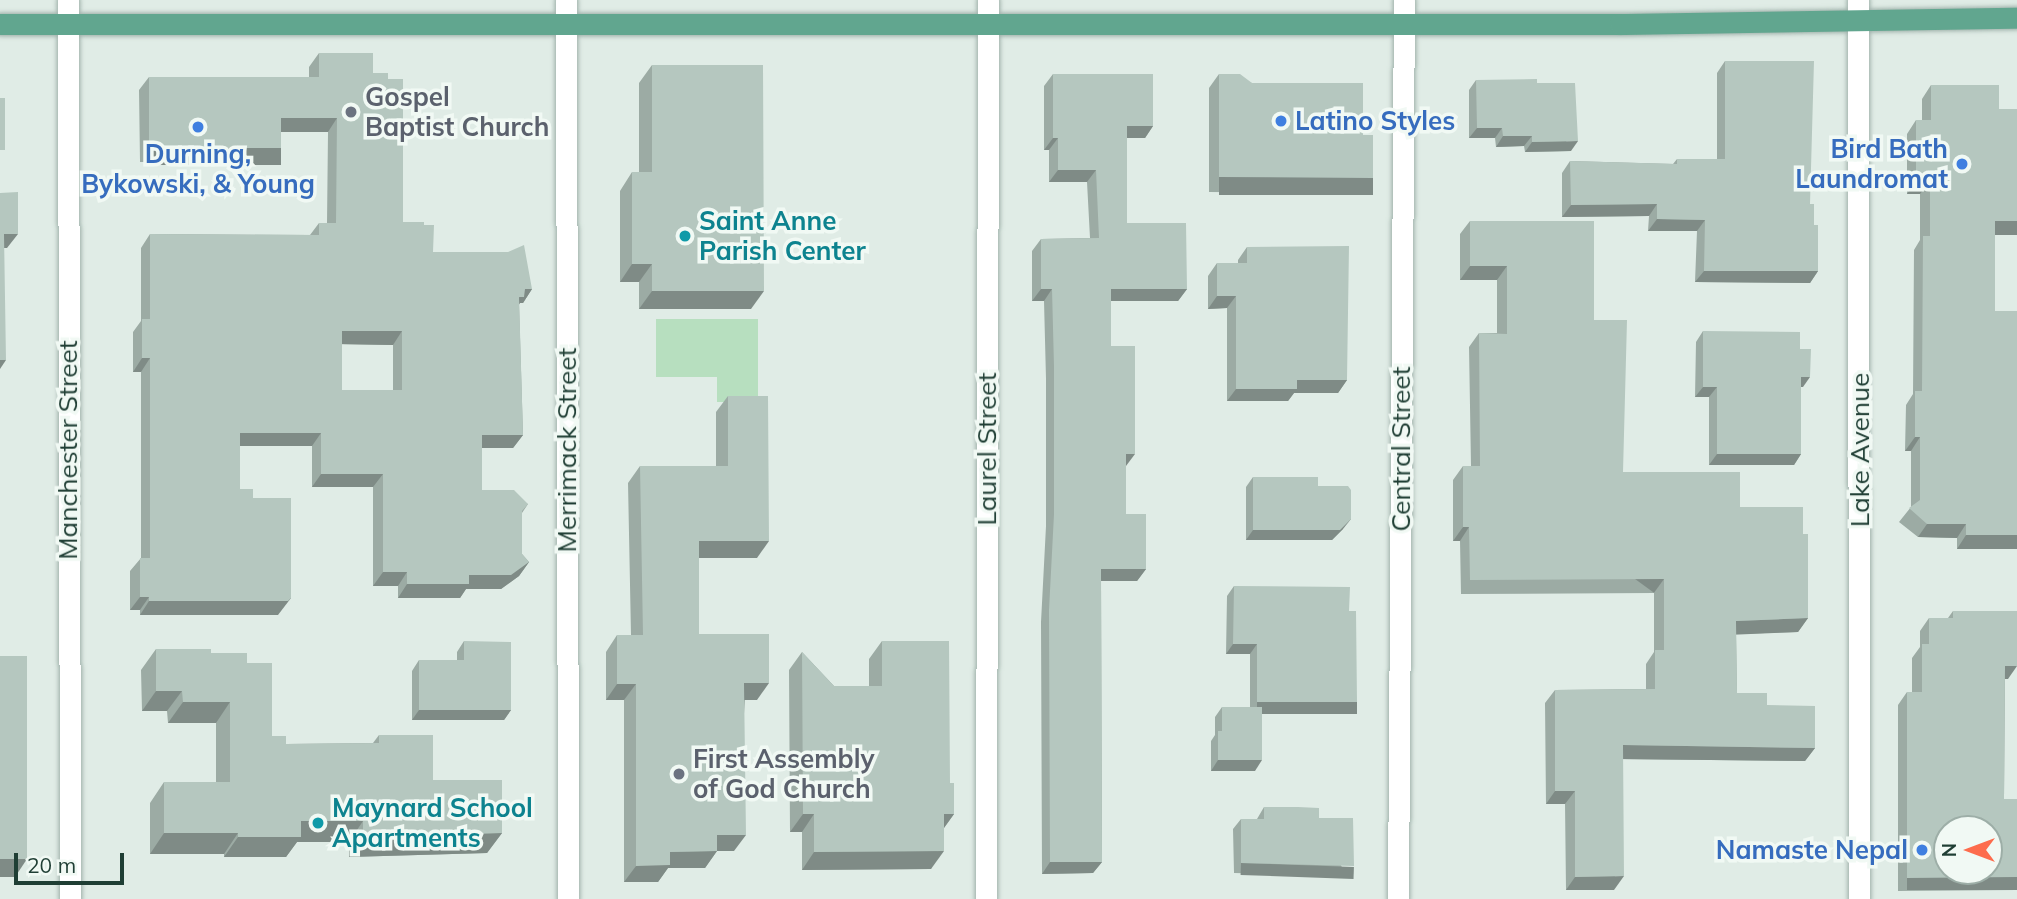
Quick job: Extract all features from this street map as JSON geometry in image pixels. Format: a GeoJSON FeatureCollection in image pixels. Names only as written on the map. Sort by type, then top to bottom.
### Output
{"type":"FeatureCollection","features":[{"type":"Feature","properties":{"kind":"main road"},"geometry":{"type":"LineString","coordinates":[[0,24],[1620,24],[1858,9],[2017,18]]}},
{"type":"Feature","properties":{"kind":"street","name":"Manchester Street"},"geometry":{"type":"LineString","coordinates":[[68,0],[70,899]]}},
{"type":"Feature","properties":{"kind":"street","name":"Merrimack Street"},"geometry":{"type":"LineString","coordinates":[[566,0],[568,899]]}},
{"type":"Feature","properties":{"kind":"street","name":"Laurel Street"},"geometry":{"type":"LineString","coordinates":[[986,899],[988,0]]}},
{"type":"Feature","properties":{"kind":"street","name":"Central Street"},"geometry":{"type":"LineString","coordinates":[[1398,899],[1404,0]]}},
{"type":"Feature","properties":{"kind":"street","name":"Lake Avenue"},"geometry":{"type":"LineString","coordinates":[[1858,9],[1859,899]]}},
{"type":"Feature","properties":{"kind":"green space"},"geometry":{"type":"Polygon","coordinates":[[[656,319],[758,319],[758,402],[717,402],[717,377],[656,377],[656,319]]]}},
{"type":"Feature","properties":{"kind":"building"},"geometry":{"type":"Polygon","coordinates":[[[319,53],[373,53],[373,73],[388,73],[388,79],[403,79],[403,222],[434,225],[433,252],[508,252],[524,245],[532,289],[525,289],[524,297],[519,297],[523,435],[482,435],[482,490],[514,490],[528,504],[522,511],[522,554],[529,562],[511,575],[469,575],[469,584],[407,584],[407,572],[383,572],[383,474],[321,474],[321,433],[240,433],[240,489],[253,489],[253,498],[291,498],[291,598],[288,601],[149,601],[149,597],[140,597],[140,558],[150,558],[150,358],[142,358],[142,319],[150,319],[150,234],[319,235],[319,223],[336,223],[337,118],[281,118],[281,148],[149,148],[149,77],[319,77],[319,53]],[[342,331],[342,390],[402,390],[402,331],[342,331]]]}},
{"type":"Feature","properties":{"kind":"building"},"geometry":{"type":"Polygon","coordinates":[[[1725,61],[1814,61],[1810,204],[1814,204],[1814,225],[1818,225],[1818,271],[1704,271],[1705,220],[1657,219],[1657,204],[1571,205],[1570,161],[1677,164],[1677,159],[1725,159],[1725,61]]]}},
{"type":"Feature","properties":{"kind":"building","name":"Saint Anne Parish Center"},"geometry":{"type":"Polygon","coordinates":[[[652,65],[763,65],[764,291],[652,291],[652,264],[632,264],[632,172],[652,172],[652,65]]]}},
{"type":"Feature","properties":{"kind":"building"},"geometry":{"type":"Polygon","coordinates":[[[1053,74],[1153,74],[1153,126],[1127,126],[1127,223],[1186,223],[1187,289],[1111,289],[1111,346],[1135,346],[1135,454],[1126,454],[1126,514],[1146,514],[1146,569],[1101,569],[1102,862],[1050,862],[1049,610],[1054,514],[1054,367],[1052,289],[1041,289],[1041,239],[1099,238],[1096,170],[1058,170],[1058,138],[1053,138],[1053,74]]]}},
{"type":"Feature","properties":{"kind":"building","name":"Latino Styles"},"geometry":{"type":"Polygon","coordinates":[[[1219,74],[1240,74],[1252,83],[1363,83],[1363,135],[1373,135],[1373,178],[1219,177],[1219,74]]]}},
{"type":"Feature","properties":{"kind":"building"},"geometry":{"type":"Polygon","coordinates":[[[1537,79],[1537,83],[1575,83],[1578,141],[1532,142],[1532,136],[1503,136],[1502,128],[1477,128],[1476,80],[1537,79]]]}},
{"type":"Feature","properties":{"kind":"building"},"geometry":{"type":"Polygon","coordinates":[[[1931,85],[1999,85],[1999,109],[2017,109],[2017,221],[1995,221],[1995,311],[2017,311],[2017,535],[1966,535],[1966,524],[1927,524],[1909,508],[1920,500],[1920,437],[1915,437],[1915,391],[1922,391],[1923,236],[1930,236],[1930,181],[1916,181],[1916,120],[1931,120],[1931,85]]]}},
{"type":"Feature","properties":{"kind":"building"},"geometry":{"type":"Polygon","coordinates":[[[0,98],[5,98],[5,150],[0,150],[0,98]]]}},
{"type":"Feature","properties":{"kind":"building"},"geometry":{"type":"Polygon","coordinates":[[[18,192],[18,234],[4,234],[6,360],[0,360],[0,193],[18,192]]]}},
{"type":"Feature","properties":{"kind":"building"},"geometry":{"type":"Polygon","coordinates":[[[1470,221],[1594,221],[1594,320],[1627,320],[1623,472],[1740,472],[1740,507],[1803,507],[1803,534],[1808,534],[1808,618],[1736,621],[1737,693],[1767,693],[1767,705],[1815,706],[1815,748],[1623,745],[1624,876],[1575,877],[1575,791],[1555,791],[1555,690],[1655,689],[1655,650],[1664,650],[1664,579],[1470,580],[1469,527],[1463,527],[1463,466],[1480,466],[1479,333],[1507,334],[1507,266],[1470,266],[1470,221]]]}},
{"type":"Feature","properties":{"kind":"building"},"geometry":{"type":"Polygon","coordinates":[[[1349,246],[1347,380],[1297,380],[1297,389],[1236,389],[1236,296],[1217,296],[1217,263],[1247,263],[1247,247],[1349,246]]]}},
{"type":"Feature","properties":{"kind":"building"},"geometry":{"type":"Polygon","coordinates":[[[1703,331],[1800,332],[1800,349],[1811,349],[1810,377],[1801,377],[1801,454],[1717,454],[1717,387],[1703,387],[1703,331]]]}},
{"type":"Feature","properties":{"kind":"building"},"geometry":{"type":"Polygon","coordinates":[[[728,396],[768,396],[769,541],[699,541],[699,634],[769,634],[769,683],[744,683],[746,835],[717,835],[717,851],[670,852],[670,865],[636,866],[636,684],[617,684],[617,635],[643,635],[640,466],[728,466],[728,396]]]}},
{"type":"Feature","properties":{"kind":"building"},"geometry":{"type":"Polygon","coordinates":[[[1253,477],[1318,477],[1318,486],[1348,486],[1351,490],[1351,519],[1340,530],[1253,530],[1253,477]]]}},
{"type":"Feature","properties":{"kind":"building"},"geometry":{"type":"Polygon","coordinates":[[[1234,586],[1350,587],[1349,611],[1356,611],[1357,702],[1257,702],[1257,644],[1233,644],[1234,586]]]}},
{"type":"Feature","properties":{"kind":"building"},"geometry":{"type":"Polygon","coordinates":[[[1953,611],[2017,611],[2017,666],[2005,666],[2004,799],[2017,799],[2017,877],[2003,877],[2003,815],[1933,815],[1933,878],[1907,878],[1907,692],[1922,692],[1922,644],[1929,644],[1929,618],[1953,618],[1953,611]]]}},
{"type":"Feature","properties":{"kind":"building"},"geometry":{"type":"Polygon","coordinates":[[[464,641],[511,642],[511,710],[419,710],[419,660],[464,660],[464,641]]]}},
{"type":"Feature","properties":{"kind":"building"},"geometry":{"type":"Polygon","coordinates":[[[882,641],[949,641],[950,783],[954,783],[954,814],[944,814],[944,851],[814,852],[814,814],[803,814],[802,652],[834,686],[882,686],[882,641]]]}},
{"type":"Feature","properties":{"kind":"building"},"geometry":{"type":"Polygon","coordinates":[[[156,649],[211,649],[211,653],[247,653],[247,663],[272,663],[272,736],[286,736],[286,744],[379,743],[379,735],[433,735],[433,780],[502,780],[502,833],[363,837],[363,821],[301,821],[301,837],[238,837],[238,833],[164,833],[164,782],[230,782],[230,702],[183,702],[182,691],[156,691],[156,649]]]}},
{"type":"Feature","properties":{"kind":"building"},"geometry":{"type":"Polygon","coordinates":[[[0,656],[27,656],[27,859],[0,859],[0,656]]]}},
{"type":"Feature","properties":{"kind":"building"},"geometry":{"type":"Polygon","coordinates":[[[1222,707],[1262,707],[1262,760],[1218,760],[1218,731],[1222,731],[1222,707]]]}},
{"type":"Feature","properties":{"kind":"building"},"geometry":{"type":"Polygon","coordinates":[[[1264,807],[1319,808],[1319,818],[1353,818],[1354,866],[1241,863],[1241,819],[1264,819],[1264,807]]]}},
{"type":"Feature","properties":{"kind":"place","name":"Gospel Baptist Church"},"geometry":{"type":"Point","coordinates":[351,112]}},
{"type":"Feature","properties":{"kind":"place","name":"Latino Styles"},"geometry":{"type":"Point","coordinates":[1281,121]}},
{"type":"Feature","properties":{"kind":"place","name":"Durning, Bykowski, & Young"},"geometry":{"type":"Point","coordinates":[198,127]}},
{"type":"Feature","properties":{"kind":"place","name":"Bird Bath Laundromat"},"geometry":{"type":"Point","coordinates":[1962,164]}},
{"type":"Feature","properties":{"kind":"place","name":"Saint Anne Parish Center"},"geometry":{"type":"Point","coordinates":[685,236]}},
{"type":"Feature","properties":{"kind":"place","name":"First Assembly of God Church"},"geometry":{"type":"Point","coordinates":[679,774]}},
{"type":"Feature","properties":{"kind":"place","name":"Maynard School Apartments"},"geometry":{"type":"Point","coordinates":[318,823]}},
{"type":"Feature","properties":{"kind":"place","name":"Namaste Nepal"},"geometry":{"type":"Point","coordinates":[1922,850]}}]}
